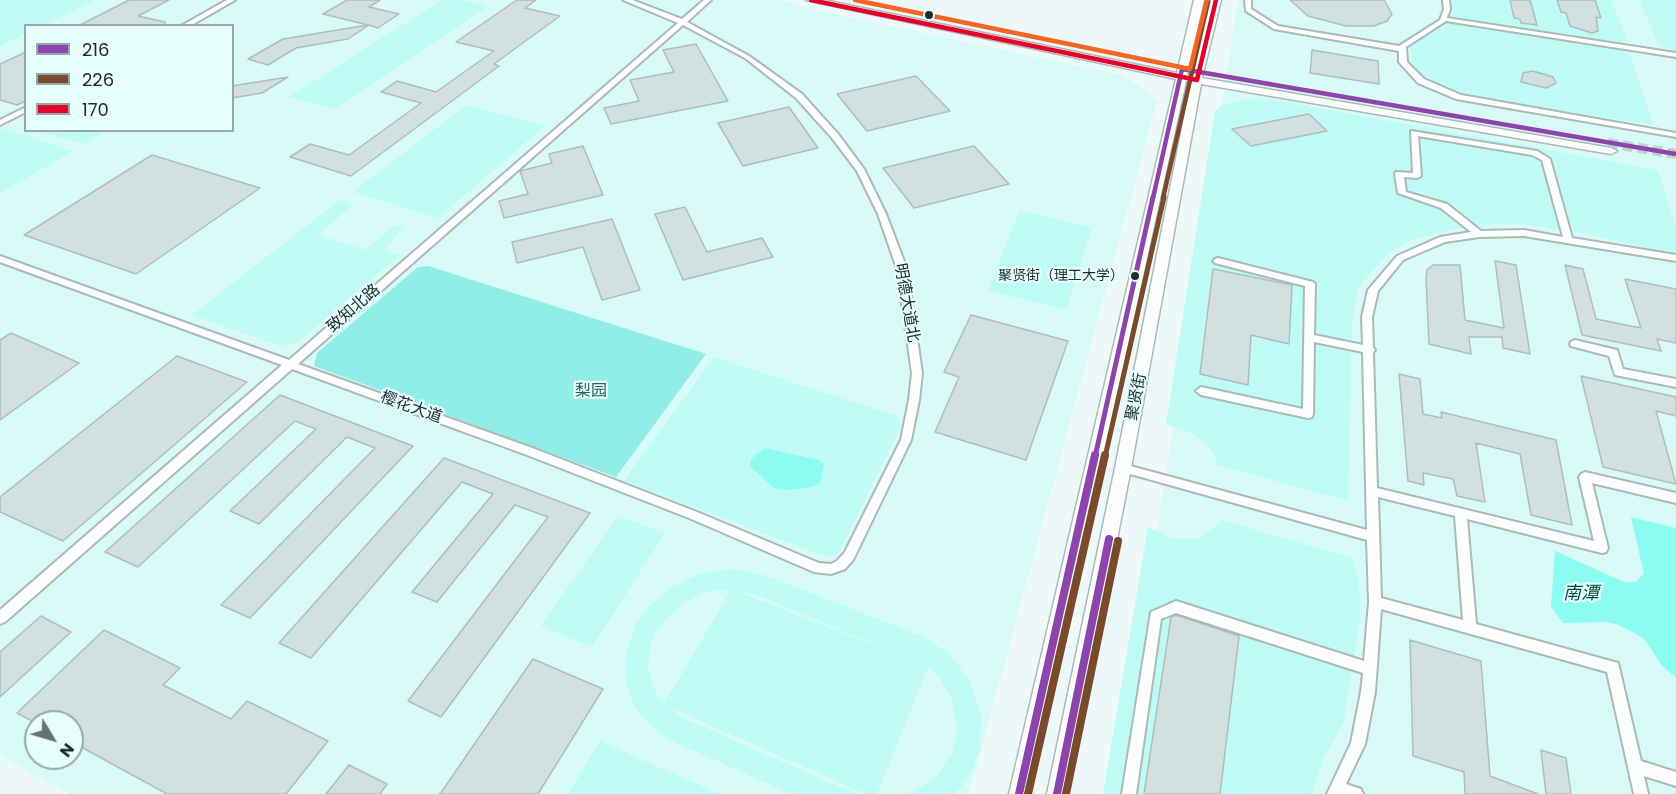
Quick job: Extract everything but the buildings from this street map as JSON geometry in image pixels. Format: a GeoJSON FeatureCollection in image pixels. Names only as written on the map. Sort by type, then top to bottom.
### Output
{"type":"FeatureCollection","features":[{"type":"Feature","properties":{"kind":"main road"},"geometry":{"type":"LineString","coordinates":[[810,0],[1190,74],[1610,147]]}},
{"type":"Feature","properties":{"kind":"main road"},"geometry":{"type":"LineString","coordinates":[[835,0],[1190,74]]}},
{"type":"Feature","properties":{"kind":"main road","name":"聚贤街"},"geometry":{"type":"LineString","coordinates":[[1057,794],[1123,468],[1190,74],[1199,0]]}},
{"type":"Feature","properties":{"kind":"main road","name":"聚贤街"},"geometry":{"type":"LineString","coordinates":[[1019,794],[1190,74],[1216,0]]}},
{"type":"Feature","properties":{"kind":"street"},"geometry":{"type":"LineString","coordinates":[[188,24],[232,0]]}},
{"type":"Feature","properties":{"kind":"street","name":"明德大道北"},"geometry":{"type":"LineString","coordinates":[[626,0],[682,22],[747,57],[813,109],[869,184],[902,269],[917,373],[913,414],[906,440],[849,556],[841,566],[831,569],[818,568]]}},
{"type":"Feature","properties":{"kind":"street","name":"致知北路"},"geometry":{"type":"LineString","coordinates":[[0,618],[708,0]]}},
{"type":"Feature","properties":{"kind":"street"},"geometry":{"type":"LineString","coordinates":[[1248,0],[1248,10],[1276,28],[1402,49]]}},
{"type":"Feature","properties":{"kind":"street"},"geometry":{"type":"LineString","coordinates":[[1446,0],[1447,9],[1444,19],[1402,46],[1403,62],[1421,81],[1459,97],[1676,135]]}},
{"type":"Feature","properties":{"kind":"street"},"geometry":{"type":"LineString","coordinates":[[1444,19],[1676,55]]}},
{"type":"Feature","properties":{"kind":"street"},"geometry":{"type":"LineString","coordinates":[[0,123],[24,110]]}},
{"type":"Feature","properties":{"kind":"street"},"geometry":{"type":"LineString","coordinates":[[1479,234],[1444,206],[1402,193],[1399,174],[1417,176],[1414,133],[1534,153],[1546,159],[1569,239]]}},
{"type":"Feature","properties":{"kind":"street"},"geometry":{"type":"LineString","coordinates":[[1356,794],[1336,791],[1358,744],[1370,669],[1374,602],[1370,350],[1367,317],[1373,290],[1400,258],[1443,239],[1479,234],[1524,233],[1676,258]]}},
{"type":"Feature","properties":{"kind":"street","name":"樱花大道"},"geometry":{"type":"LineString","coordinates":[[0,259],[531,452],[693,515],[818,568]]}},
{"type":"Feature","properties":{"kind":"street"},"geometry":{"type":"LineString","coordinates":[[1201,391],[1308,414],[1310,284],[1218,261]]}},
{"type":"Feature","properties":{"kind":"street"},"geometry":{"type":"LineString","coordinates":[[1309,337],[1370,350]]}},
{"type":"Feature","properties":{"kind":"street"},"geometry":{"type":"LineString","coordinates":[[1575,344],[1613,353],[1619,372],[1676,383]]}},
{"type":"Feature","properties":{"kind":"street"},"geometry":{"type":"LineString","coordinates":[[1123,468],[1373,537]]}},
{"type":"Feature","properties":{"kind":"street"},"geometry":{"type":"LineString","coordinates":[[1372,490],[1602,548],[1585,477],[1676,498]]}},
{"type":"Feature","properties":{"kind":"street"},"geometry":{"type":"LineString","coordinates":[[1461,513],[1470,628]]}},
{"type":"Feature","properties":{"kind":"street"},"geometry":{"type":"LineString","coordinates":[[1374,602],[1612,667],[1641,794]]}},
{"type":"Feature","properties":{"kind":"street"},"geometry":{"type":"LineString","coordinates":[[1129,794],[1155,616],[1176,607],[1370,669]]}},
{"type":"Feature","properties":{"kind":"street"},"geometry":{"type":"LineString","coordinates":[[1635,766],[1676,779]]}},
{"type":"Feature","properties":{"kind":"shaded area"},"geometry":{"type":"Polygon","coordinates":[[[0,0],[781,0],[816,10],[1121,75],[1141,87],[1157,101],[969,794],[69,794],[27,770],[84,770],[84,710],[24,710],[24,769],[0,755],[0,0]]]}},
{"type":"Feature","properties":{"kind":"shaded area"},"geometry":{"type":"Polygon","coordinates":[[[96,0],[45,24],[24,24],[24,34],[0,46],[0,1],[96,0]]]}},
{"type":"Feature","properties":{"kind":"shaded area"},"geometry":{"type":"Polygon","coordinates":[[[442,0],[462,0],[488,6],[335,109],[289,97],[442,0]]]}},
{"type":"Feature","properties":{"kind":"shaded area"},"geometry":{"type":"Polygon","coordinates":[[[1238,0],[1676,0],[1676,794],[1117,794],[1238,0]]]}},
{"type":"Feature","properties":{"kind":"shaded area"},"geometry":{"type":"Polygon","coordinates":[[[1452,0],[1611,0],[1627,39],[1617,43],[1449,18],[1452,14],[1452,0]]]}},
{"type":"Feature","properties":{"kind":"shaded area"},"geometry":{"type":"Polygon","coordinates":[[[1639,0],[1676,0],[1676,52],[1658,43],[1639,0]]]}},
{"type":"Feature","properties":{"kind":"shaded area"},"geometry":{"type":"Polygon","coordinates":[[[1449,23],[1617,48],[1631,57],[1654,125],[1486,100],[1461,94],[1435,83],[1424,76],[1412,62],[1410,47],[1449,23]]]}},
{"type":"Feature","properties":{"kind":"shaded area"},"geometry":{"type":"Polygon","coordinates":[[[1268,99],[1658,170],[1676,230],[1676,255],[1659,255],[1649,248],[1582,233],[1514,223],[1469,226],[1409,240],[1385,256],[1358,288],[1352,322],[1348,501],[1218,465],[1213,452],[1197,436],[1166,424],[1215,111],[1220,106],[1232,102],[1268,99]]]}},
{"type":"Feature","properties":{"kind":"shaded area"},"geometry":{"type":"Polygon","coordinates":[[[466,105],[545,126],[438,218],[353,192],[466,105]]]}},
{"type":"Feature","properties":{"kind":"shaded area"},"geometry":{"type":"Polygon","coordinates":[[[3,128],[73,151],[0,193],[0,130],[3,128]]]}},
{"type":"Feature","properties":{"kind":"shaded area"},"geometry":{"type":"Polygon","coordinates":[[[42,132],[105,132],[83,144],[42,132]]]}},
{"type":"Feature","properties":{"kind":"shaded area"},"geometry":{"type":"Polygon","coordinates":[[[340,200],[352,205],[319,235],[365,250],[395,226],[404,225],[384,251],[400,255],[298,342],[280,346],[192,315],[340,200]]]}},
{"type":"Feature","properties":{"kind":"shaded area"},"geometry":{"type":"Polygon","coordinates":[[[1019,211],[1092,227],[1066,310],[988,291],[1019,211]]]}},
{"type":"Feature","properties":{"kind":"shaded area"},"geometry":{"type":"Polygon","coordinates":[[[714,357],[897,416],[901,426],[838,554],[827,557],[624,481],[714,357]]]}},
{"type":"Feature","properties":{"kind":"shaded area"},"geometry":{"type":"Polygon","coordinates":[[[618,516],[665,533],[592,647],[541,626],[618,516]]]}},
{"type":"Feature","properties":{"kind":"shaded area"},"geometry":{"type":"Polygon","coordinates":[[[1222,520],[1352,558],[1359,580],[1360,616],[1344,722],[1323,760],[1311,794],[1103,794],[1148,527],[1173,539],[1200,539],[1222,520]]]}},
{"type":"Feature","properties":{"kind":"shaded area"},"geometry":{"type":"Polygon","coordinates":[[[732,569],[764,575],[924,637],[951,655],[970,682],[981,715],[980,749],[974,766],[962,786],[954,794],[909,794],[937,776],[953,751],[956,738],[957,725],[952,700],[939,677],[928,667],[877,794],[866,794],[669,707],[681,717],[855,794],[791,794],[670,740],[655,730],[636,709],[626,684],[626,652],[637,623],[647,609],[671,587],[700,574],[732,569]],[[716,590],[680,605],[656,631],[651,643],[648,667],[654,689],[664,704],[731,590],[716,590]],[[737,591],[923,664],[756,595],[737,591]]]}},
{"type":"Feature","properties":{"kind":"shaded area"},"geometry":{"type":"Polygon","coordinates":[[[600,741],[719,794],[568,794],[600,741]]]}},
{"type":"Feature","properties":{"kind":"green space","name":"梨园"},"geometry":{"type":"Polygon","coordinates":[[[428,266],[706,354],[616,477],[314,366],[317,353],[418,267],[428,266]]]}},
{"type":"Feature","properties":{"kind":"water"},"geometry":{"type":"Polygon","coordinates":[[[765,448],[819,460],[824,464],[820,483],[811,487],[787,490],[774,488],[750,466],[751,459],[765,448]]]}},
{"type":"Feature","properties":{"kind":"water","name":"南潭"},"geometry":{"type":"Polygon","coordinates":[[[1631,517],[1676,528],[1676,677],[1662,666],[1645,640],[1633,632],[1616,624],[1605,622],[1563,623],[1551,606],[1555,551],[1624,582],[1635,582],[1644,574],[1631,517]]]}},
{"type":"Feature","properties":{"kind":"tunnel"},"geometry":{"type":"LineString","coordinates":[[1608,143],[1676,154]]}},
{"type":"Feature","properties":{"kind":"transit line","name":"170"},"geometry":{"type":"LineString","coordinates":[[811,0],[1197,80],[1216,0]]}},
{"type":"Feature","properties":{"kind":"transit line"},"geometry":{"type":"LineString","coordinates":[[855,0],[1190,69],[1207,0]]}},
{"type":"Feature","properties":{"kind":"transit line","name":"226"},"geometry":{"type":"LineString","coordinates":[[1028,794],[1208,2]]}},
{"type":"Feature","properties":{"kind":"transit line","name":"216"},"geometry":{"type":"LineString","coordinates":[[1019,794],[1182,69],[1676,154]]}},
{"type":"Feature","properties":{"kind":"transit line","name":"216"},"geometry":{"type":"LineString","coordinates":[[1057,794],[1109,539]]}},
{"type":"Feature","properties":{"kind":"transit line","name":"226"},"geometry":{"type":"LineString","coordinates":[[1066,794],[1118,541]]}},
{"type":"Feature","properties":{"kind":"place","name":"聚贤街（理工大学）"},"geometry":{"type":"Point","coordinates":[1135,276]}}]}
